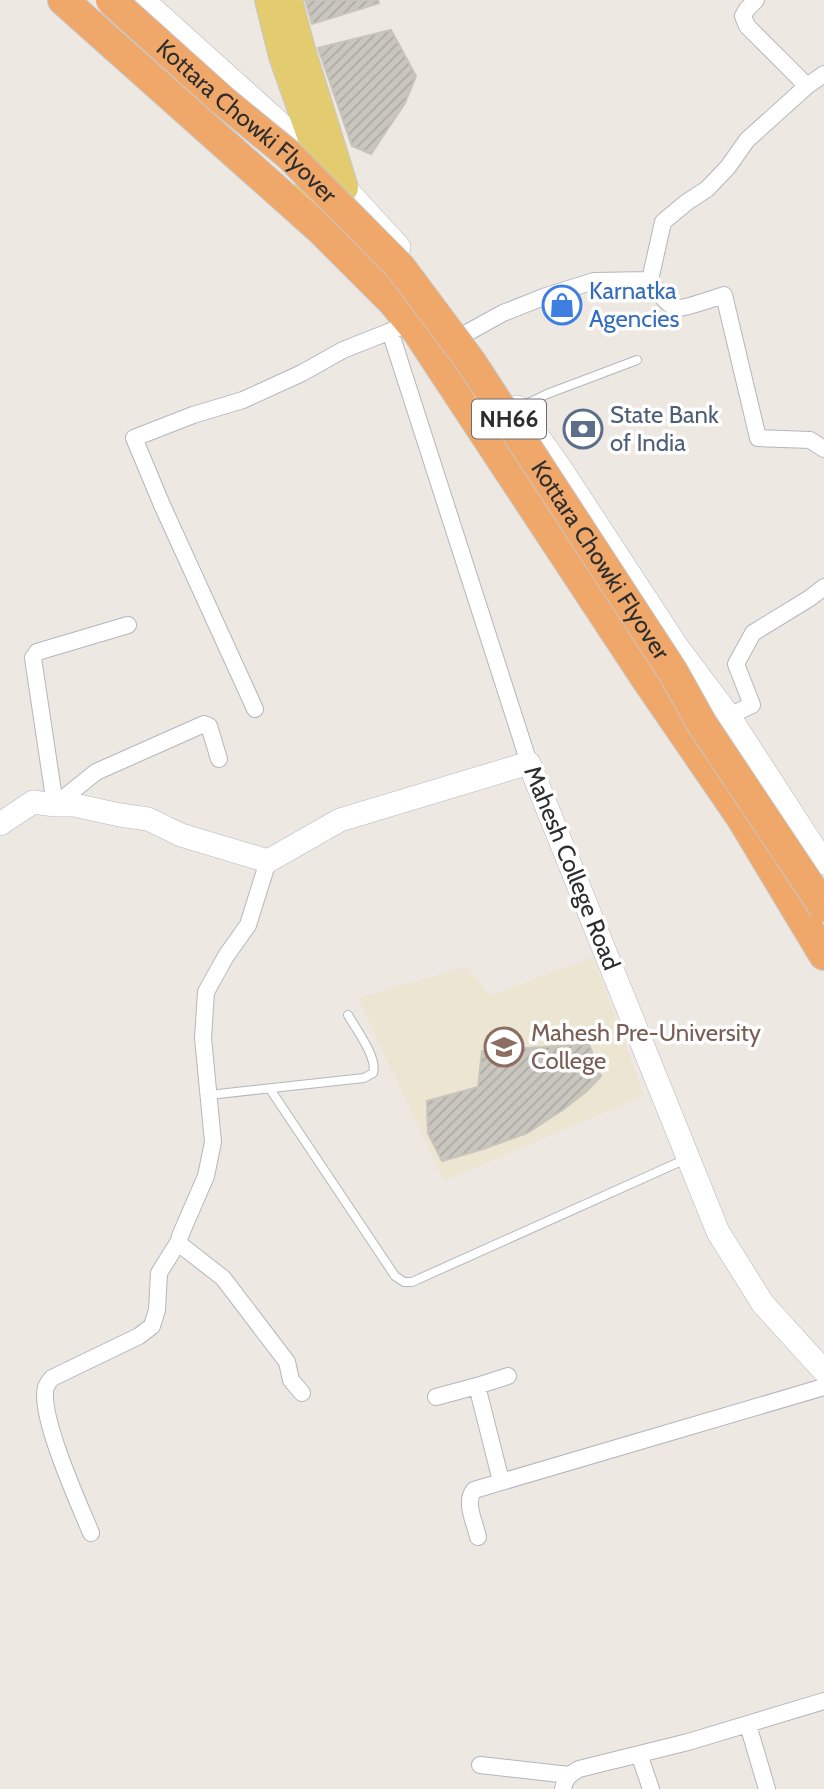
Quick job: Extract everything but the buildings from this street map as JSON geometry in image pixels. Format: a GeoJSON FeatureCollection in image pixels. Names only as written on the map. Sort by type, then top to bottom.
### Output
{"type":"FeatureCollection","features":[{"type":"Feature","properties":{"kind":"highway","name":"NH66"},"geometry":{"type":"LineString","coordinates":[[63,0],[309,220],[393,302],[400,327],[514,476],[647,680],[741,817],[824,954]]}},
{"type":"Feature","properties":{"kind":"highway","name":"Kottara Chowki Flyover"},"geometry":{"type":"LineString","coordinates":[[111,0],[222,100],[288,154],[401,268],[471,362],[673,672],[702,724],[824,907]]}},
{"type":"Feature","properties":{"kind":"main road"},"geometry":{"type":"LineString","coordinates":[[268,0],[282,56],[320,164],[309,220]]}},
{"type":"Feature","properties":{"kind":"main road"},"geometry":{"type":"LineString","coordinates":[[289,0],[345,188],[309,220]]}},
{"type":"Feature","properties":{"kind":"street"},"geometry":{"type":"LineString","coordinates":[[143,0],[273,117],[395,242],[465,334],[561,469],[678,648],[729,716],[824,863]]}},
{"type":"Feature","properties":{"kind":"street"},"geometry":{"type":"LineString","coordinates":[[756,0],[743,16],[747,26],[807,86]]}},
{"type":"Feature","properties":{"kind":"street"},"geometry":{"type":"LineString","coordinates":[[824,74],[747,140],[728,167],[707,189],[663,222],[650,280],[670,304],[679,307],[723,295],[758,438],[810,440],[824,449]]}},
{"type":"Feature","properties":{"kind":"street"},"geometry":{"type":"LineString","coordinates":[[465,334],[503,313],[594,281],[650,280]]}},
{"type":"Feature","properties":{"kind":"street"},"geometry":{"type":"LineString","coordinates":[[254,709],[134,438],[192,415],[243,400],[302,373],[343,350],[400,327]]}},
{"type":"Feature","properties":{"kind":"street","name":"Mahesh College Road"},"geometry":{"type":"LineString","coordinates":[[400,327],[530,763],[718,1232],[763,1304],[824,1371]]}},
{"type":"Feature","properties":{"kind":"street"},"geometry":{"type":"LineString","coordinates":[[729,716],[751,705],[736,664],[752,633],[824,587]]}},
{"type":"Feature","properties":{"kind":"street"},"geometry":{"type":"LineString","coordinates":[[55,805],[33,658],[37,652],[128,625]]}},
{"type":"Feature","properties":{"kind":"street"},"geometry":{"type":"LineString","coordinates":[[55,805],[96,772],[204,724],[209,726],[219,759]]}},
{"type":"Feature","properties":{"kind":"street"},"geometry":{"type":"LineString","coordinates":[[91,1533],[53,1437],[45,1398],[46,1389],[52,1378],[139,1336],[152,1326],[157,1310],[159,1273],[179,1241],[211,1157],[213,1142],[203,1038],[206,992],[226,956],[248,925],[268,861],[340,820],[530,763]]}},
{"type":"Feature","properties":{"kind":"street"},"geometry":{"type":"LineString","coordinates":[[0,824],[33,802],[74,805],[148,819],[181,835],[268,861]]}},
{"type":"Feature","properties":{"kind":"street"},"geometry":{"type":"LineString","coordinates":[[179,1241],[181,1246],[223,1278],[287,1362],[291,1380],[302,1393]]}},
{"type":"Feature","properties":{"kind":"street"},"geometry":{"type":"LineString","coordinates":[[436,1397],[508,1376]]}},
{"type":"Feature","properties":{"kind":"street"},"geometry":{"type":"LineString","coordinates":[[477,1385],[501,1481]]}},
{"type":"Feature","properties":{"kind":"street"},"geometry":{"type":"LineString","coordinates":[[478,1537],[469,1502],[470,1494],[481,1486],[824,1387]]}},
{"type":"Feature","properties":{"kind":"street"},"geometry":{"type":"LineString","coordinates":[[481,1765],[566,1782],[579,1769],[588,1766],[748,1725],[824,1701]]}},
{"type":"Feature","properties":{"kind":"street"},"geometry":{"type":"LineString","coordinates":[[748,1725],[767,1789]]}},
{"type":"Feature","properties":{"kind":"street"},"geometry":{"type":"LineString","coordinates":[[639,1754],[651,1789]]}},
{"type":"Feature","properties":{"kind":"lane"},"geometry":{"type":"LineString","coordinates":[[517,408],[638,360]]}},
{"type":"Feature","properties":{"kind":"lane"},"geometry":{"type":"LineString","coordinates":[[209,1095],[364,1078],[373,1073],[373,1058],[348,1015]]}},
{"type":"Feature","properties":{"kind":"lane"},"geometry":{"type":"LineString","coordinates":[[270,1088],[395,1276],[404,1282],[412,1282],[689,1157]]}},
{"type":"Feature","properties":{"kind":"shaded area","name":"Mahesh Pre-University College"},"geometry":{"type":"Polygon","coordinates":[[[593,957],[644,1095],[444,1181],[358,998],[467,967],[490,996],[593,957]]]}},
{"type":"Feature","properties":{"kind":"place","name":"Karnatka Agencies"},"geometry":{"type":"Point","coordinates":[562,305]}},
{"type":"Feature","properties":{"kind":"place","name":"State Bank of India"},"geometry":{"type":"Point","coordinates":[583,429]}},
{"type":"Feature","properties":{"kind":"place","name":"Mahesh Pre-University College"},"geometry":{"type":"Point","coordinates":[504,1047]}}]}
